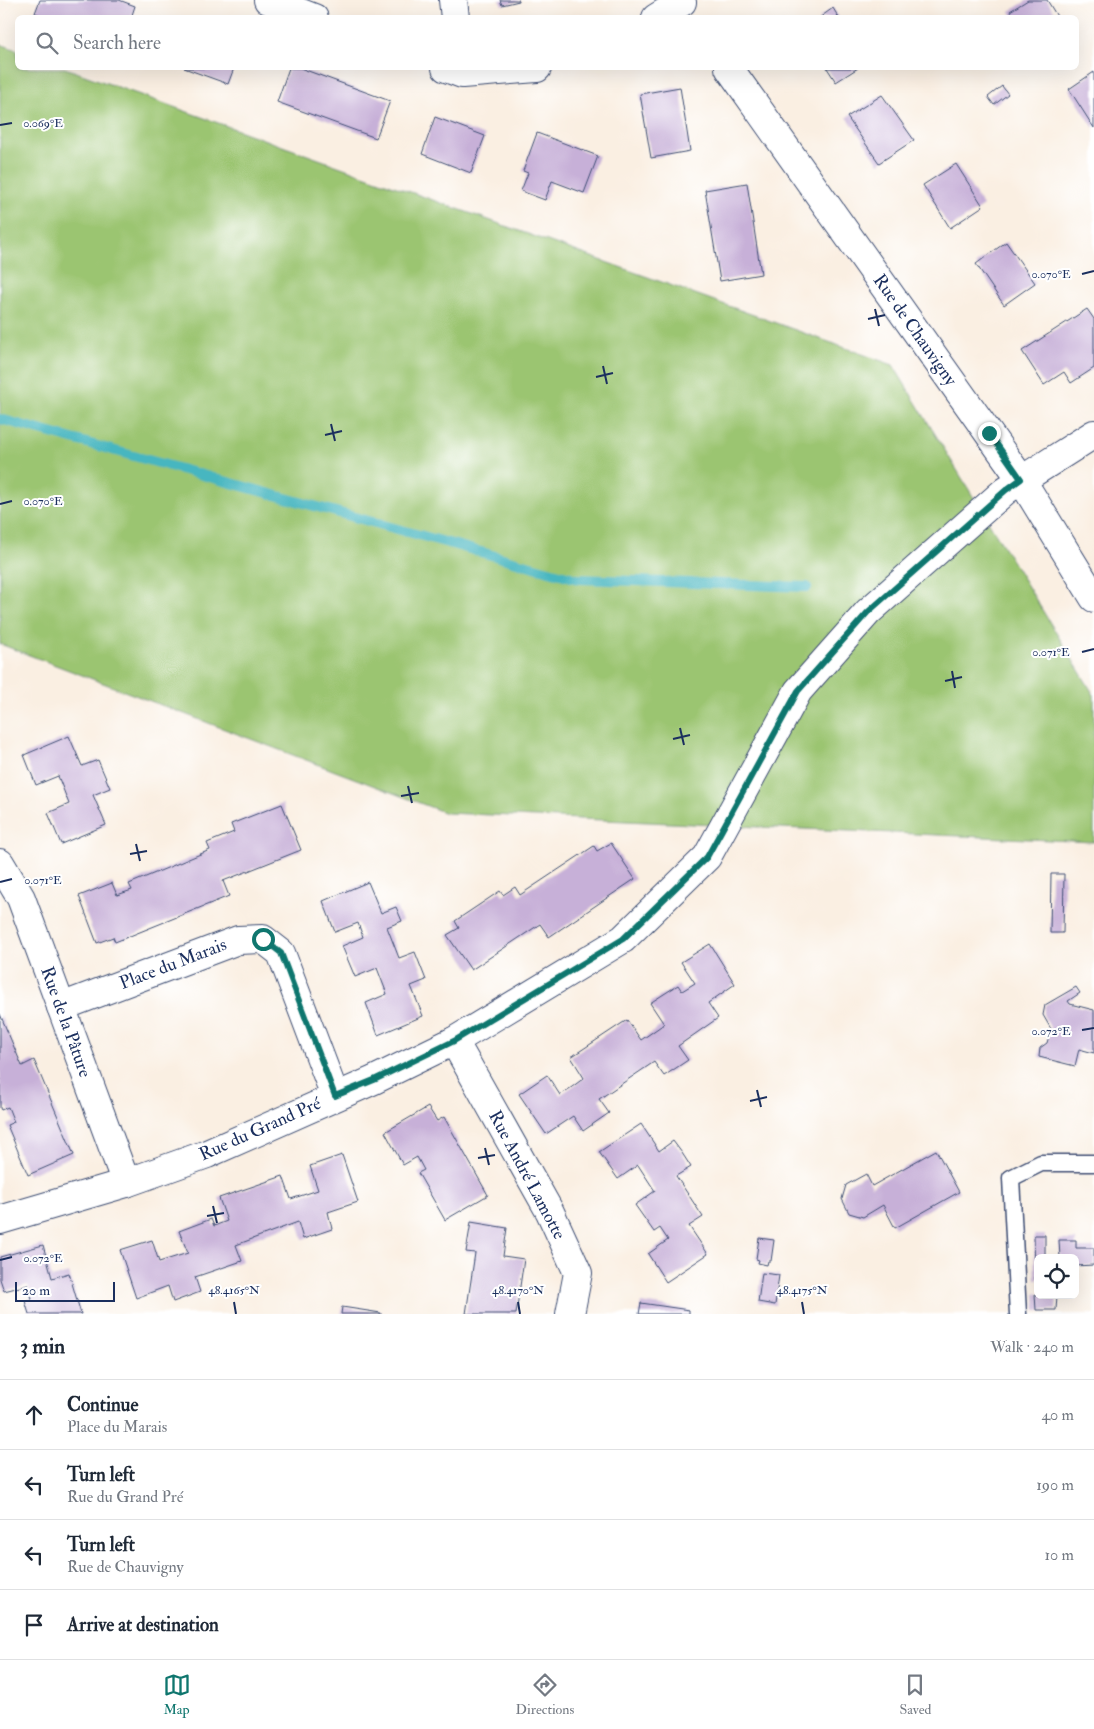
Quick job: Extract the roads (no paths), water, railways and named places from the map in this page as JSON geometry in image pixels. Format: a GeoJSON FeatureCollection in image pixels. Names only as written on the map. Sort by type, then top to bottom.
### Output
{"type":"FeatureCollection","features":[{"type":"Feature","properties":{"kind":"street"},"geometry":{"type":"LineString","coordinates":[[268,0],[306,15]]}},
{"type":"Feature","properties":{"kind":"street"},"geometry":{"type":"LineString","coordinates":[[453,0],[455,15]]}},
{"type":"Feature","properties":{"kind":"street"},"geometry":{"type":"LineString","coordinates":[[663,15],[685,6]]}},
{"type":"Feature","properties":{"kind":"street","name":"Rue de Chauvigny"},"geometry":{"type":"LineString","coordinates":[[730,70],[1021,479],[1094,598]]}},
{"type":"Feature","properties":{"kind":"street","name":"Rue du Grand Pré"},"geometry":{"type":"LineString","coordinates":[[0,1220],[126,1183],[207,1154],[374,1080],[454,1041],[623,939],[707,857],[798,691],[868,612],[1006,490],[1094,434]]}},
{"type":"Feature","properties":{"kind":"street","name":"Rue de la Pâture"},"geometry":{"type":"LineString","coordinates":[[0,863],[21,898],[126,1183]]}},
{"type":"Feature","properties":{"kind":"street","name":"Place du Marais"},"geometry":{"type":"LineString","coordinates":[[61,1007],[238,940],[263,939],[281,953],[335,1096]]}},
{"type":"Feature","properties":{"kind":"street","name":"Rue André Lamotte"},"geometry":{"type":"LineString","coordinates":[[454,1041],[550,1212],[578,1273],[570,1314]]}},
{"type":"Feature","properties":{"kind":"lane"},"geometry":{"type":"LineString","coordinates":[[1018,1314],[1011,1178],[1040,1163],[1094,1163]]}},
{"type":"Feature","properties":{"kind":"waterway"},"geometry":{"type":"LineString","coordinates":[[0,419],[578,579],[807,587]]}}]}
